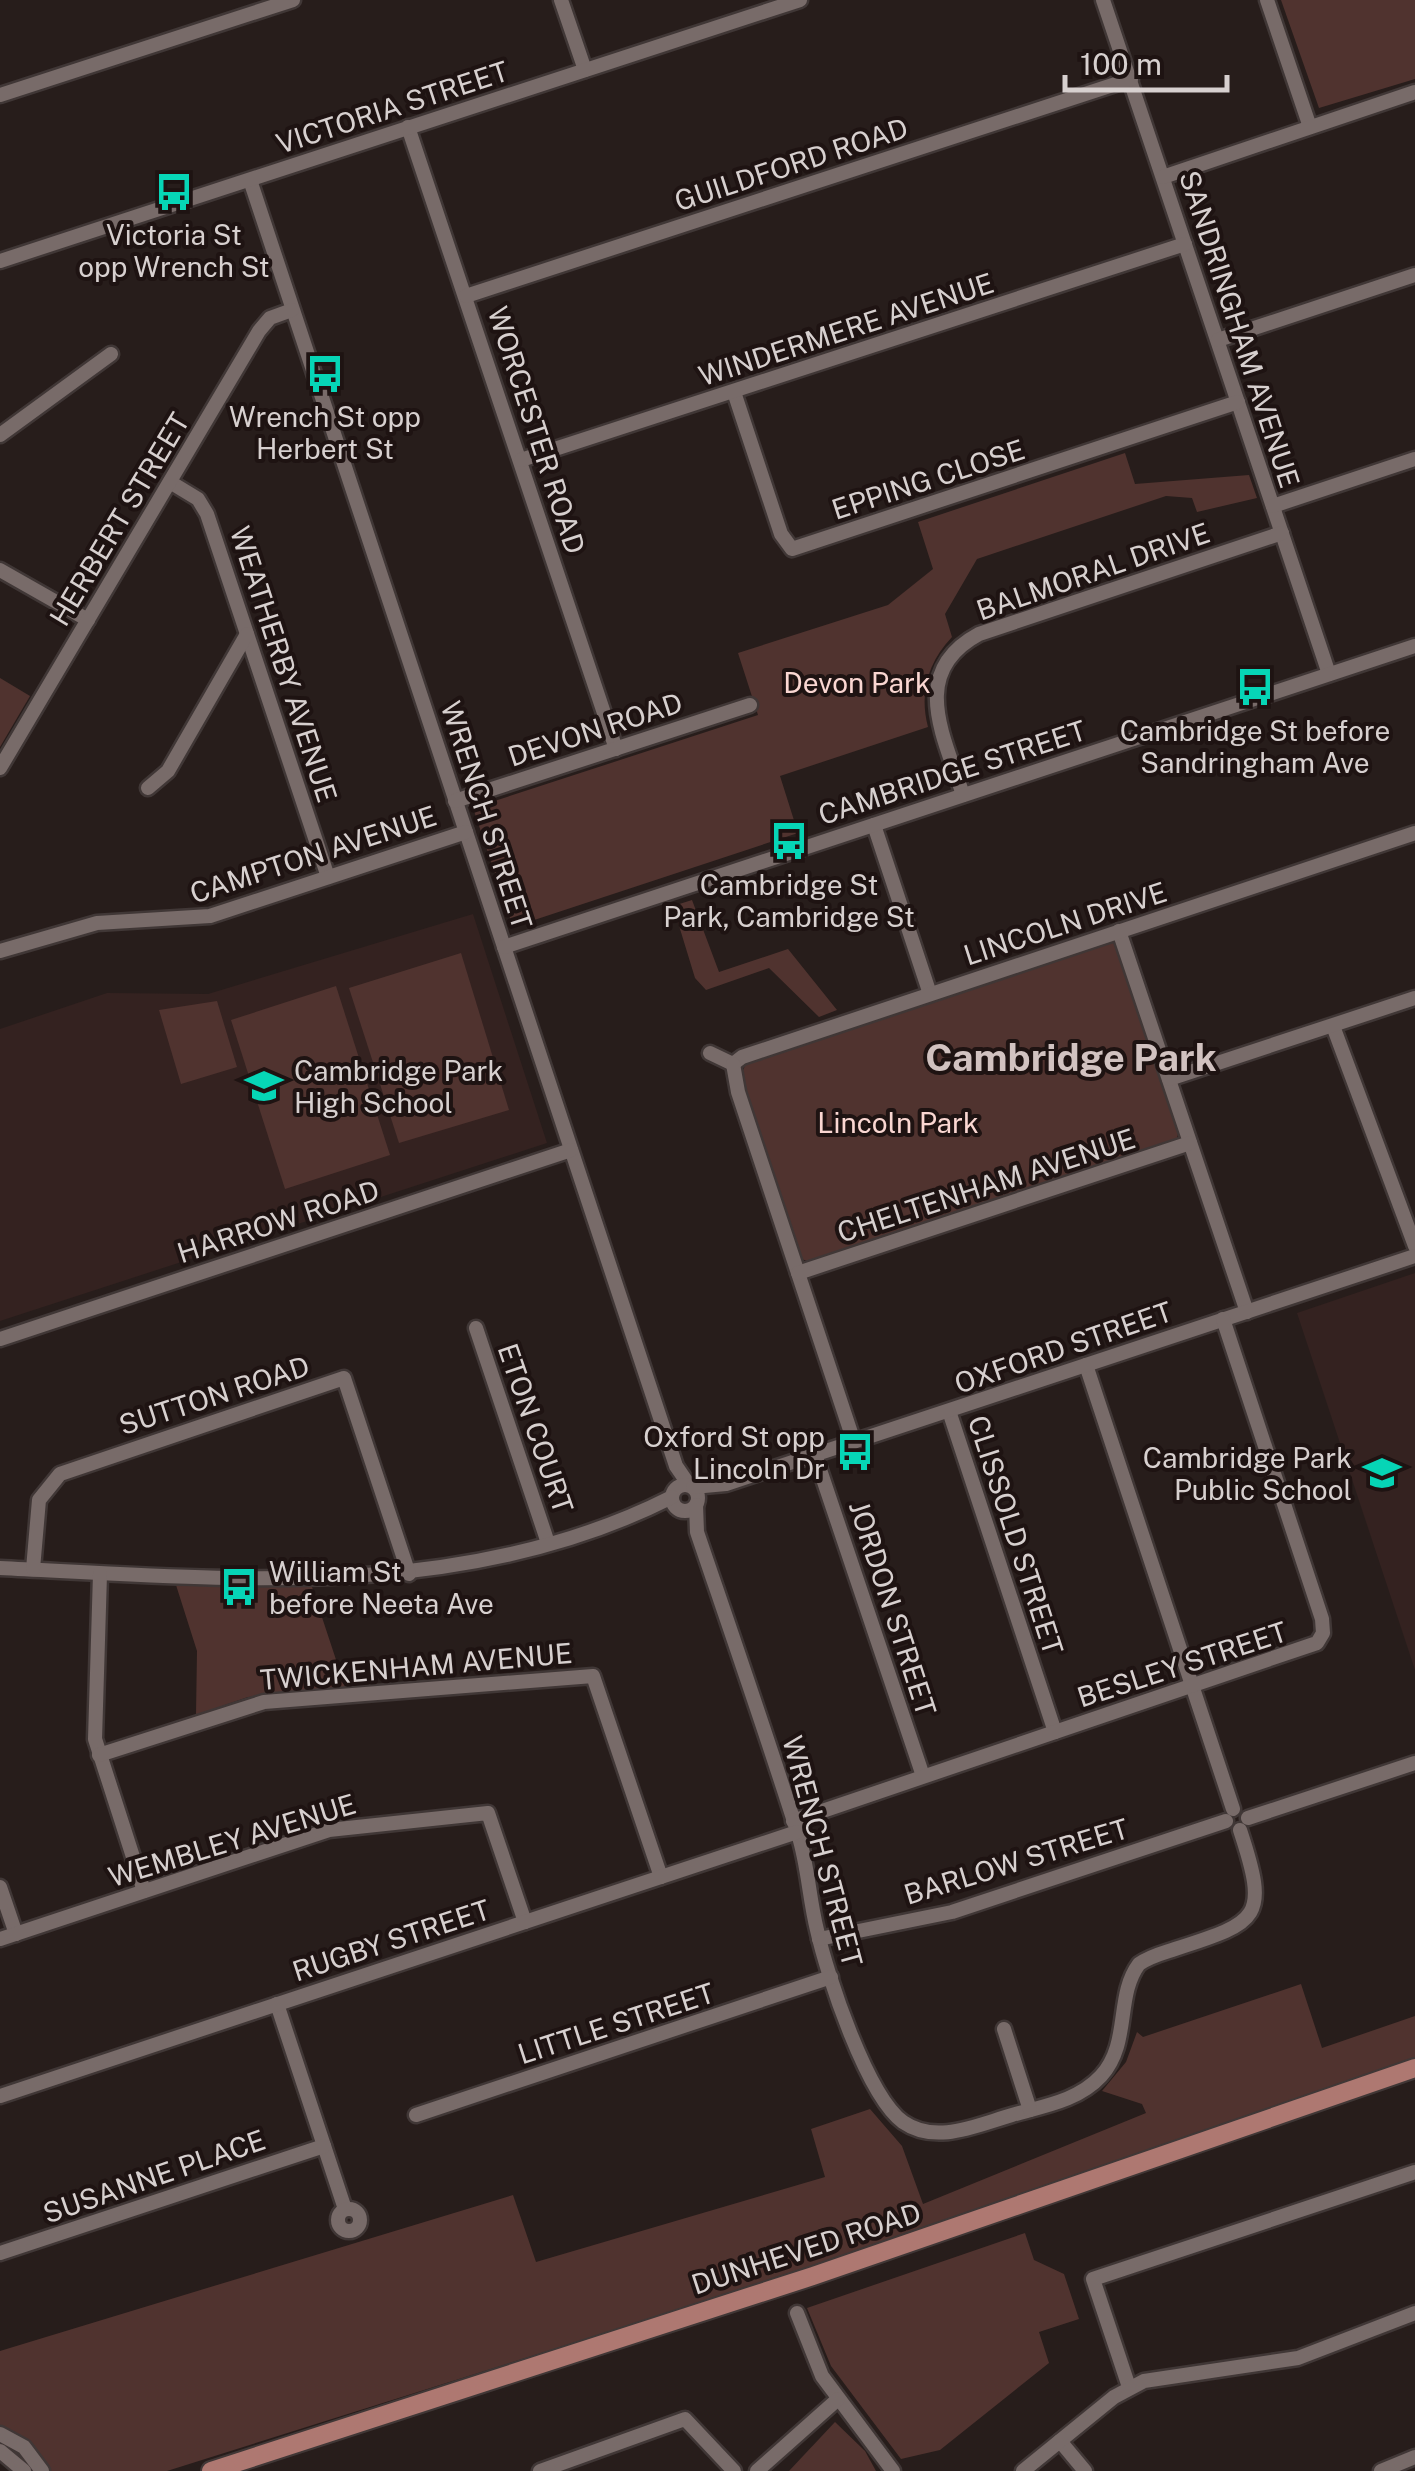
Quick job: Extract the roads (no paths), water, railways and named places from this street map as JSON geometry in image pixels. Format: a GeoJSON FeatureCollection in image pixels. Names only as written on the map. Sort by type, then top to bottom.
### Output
{"type":"FeatureCollection","features":[{"type":"Feature","properties":{"kind":"main road","name":"DUNHEVED ROAD"},"geometry":{"type":"LineString","coordinates":[[211,2471],[850,2264],[1415,2068]]}},
{"type":"Feature","properties":{"kind":"street"},"geometry":{"type":"LineString","coordinates":[[0,95],[293,0]]}},
{"type":"Feature","properties":{"kind":"street"},"geometry":{"type":"LineString","coordinates":[[561,0],[584,70]]}},
{"type":"Feature","properties":{"kind":"street","name":"VICTORIA STREET"},"geometry":{"type":"LineString","coordinates":[[0,261],[800,0]]}},
{"type":"Feature","properties":{"kind":"street","name":"SANDRINGHAM AVENUE"},"geometry":{"type":"LineString","coordinates":[[1103,0],[1328,674]]}},
{"type":"Feature","properties":{"kind":"street"},"geometry":{"type":"LineString","coordinates":[[1267,0],[1310,127]]}},
{"type":"Feature","properties":{"kind":"street","name":"GUILDFORD ROAD"},"geometry":{"type":"LineString","coordinates":[[466,296],[1131,79]]}},
{"type":"Feature","properties":{"kind":"street"},"geometry":{"type":"LineString","coordinates":[[1163,177],[1415,92]]}},
{"type":"Feature","properties":{"kind":"street","name":"WORCESTER ROAD"},"geometry":{"type":"LineString","coordinates":[[408,127],[616,749]]}},
{"type":"Feature","properties":{"kind":"street","name":"WRENCH STREET"},"geometry":{"type":"LineString","coordinates":[[250,180],[795,1826],[819,1939],[859,2052],[899,2119],[919,2130],[943,2133],[1030,2110]]}},
{"type":"Feature","properties":{"kind":"street","name":"WINDERMERE AVENUE"},"geometry":{"type":"LineString","coordinates":[[521,460],[1185,244]]}},
{"type":"Feature","properties":{"kind":"street"},"geometry":{"type":"LineString","coordinates":[[1218,340],[1415,275]]}},
{"type":"Feature","properties":{"kind":"street","name":"HERBERT STREET"},"geometry":{"type":"LineString","coordinates":[[0,768],[263,324],[292,310]]}},
{"type":"Feature","properties":{"kind":"street"},"geometry":{"type":"LineString","coordinates":[[0,435],[111,354]]}},
{"type":"Feature","properties":{"kind":"street","name":"EPPING CLOSE"},"geometry":{"type":"LineString","coordinates":[[734,392],[781,534],[792,548],[1238,402]]}},
{"type":"Feature","properties":{"kind":"street"},"geometry":{"type":"LineString","coordinates":[[1273,506],[1415,458]]}},
{"type":"Feature","properties":{"kind":"street","name":"WEATHERBY AVENUE"},"geometry":{"type":"LineString","coordinates":[[170,482],[198,499],[206,510],[328,877]]}},
{"type":"Feature","properties":{"kind":"street","name":"BALMORAL DRIVE"},"geometry":{"type":"LineString","coordinates":[[963,795],[939,723],[935,696],[944,667],[962,644],[979,634],[1282,533]]}},
{"type":"Feature","properties":{"kind":"street"},"geometry":{"type":"LineString","coordinates":[[0,570],[88,620]]}},
{"type":"Feature","properties":{"kind":"street"},"geometry":{"type":"LineString","coordinates":[[148,788],[168,771],[247,634]]}},
{"type":"Feature","properties":{"kind":"street","name":"CAMBRIDGE STREET"},"geometry":{"type":"LineString","coordinates":[[504,947],[1415,646]]}},
{"type":"Feature","properties":{"kind":"street","name":"DEVON ROAD"},"geometry":{"type":"LineString","coordinates":[[456,801],[750,706]]}},
{"type":"Feature","properties":{"kind":"street"},"geometry":{"type":"LineString","coordinates":[[874,825],[930,994]]}},
{"type":"Feature","properties":{"kind":"street","name":"CAMPTON AVENUE"},"geometry":{"type":"LineString","coordinates":[[0,951],[97,922],[198,920],[466,832]]}},
{"type":"Feature","properties":{"kind":"street","name":"LINCOLN DRIVE"},"geometry":{"type":"LineString","coordinates":[[733,1064],[742,1057],[1415,834]]}},
{"type":"Feature","properties":{"kind":"street"},"geometry":{"type":"LineString","coordinates":[[1119,931],[1247,1312]]}},
{"type":"Feature","properties":{"kind":"street"},"geometry":{"type":"LineString","coordinates":[[1169,1079],[1415,998]]}},
{"type":"Feature","properties":{"kind":"street"},"geometry":{"type":"LineString","coordinates":[[1333,1026],[1415,1246]]}},
{"type":"Feature","properties":{"kind":"street"},"geometry":{"type":"LineString","coordinates":[[710,1053],[733,1064],[738,1092],[854,1442]]}},
{"type":"Feature","properties":{"kind":"street","name":"CHELTENHAM AVENUE"},"geometry":{"type":"LineString","coordinates":[[798,1273],[1190,1144]]}},
{"type":"Feature","properties":{"kind":"street","name":"HARROW ROAD"},"geometry":{"type":"LineString","coordinates":[[0,1339],[571,1150]]}},
{"type":"Feature","properties":{"kind":"street","name":"OXFORD STREET"},"geometry":{"type":"LineString","coordinates":[[0,1568],[100,1574],[409,1574],[489,1561],[1415,1256]]}},
{"type":"Feature","properties":{"kind":"street","name":"BESLEY STREET"},"geometry":{"type":"LineString","coordinates":[[795,1826],[923,1776],[1307,1649],[1323,1632],[1223,1319]]}},
{"type":"Feature","properties":{"kind":"street","name":"ETON COURT"},"geometry":{"type":"LineString","coordinates":[[476,1328],[548,1543]]}},
{"type":"Feature","properties":{"kind":"street"},"geometry":{"type":"LineString","coordinates":[[1004,2029],[1030,2110],[1074,2096],[1102,2074],[1120,2043],[1132,1977],[1139,1964],[1233,1930],[1250,1915],[1257,1888],[1242,1810],[1229,1815],[1192,1688],[1086,1365]]}},
{"type":"Feature","properties":{"kind":"street","name":"SUTTON ROAD"},"geometry":{"type":"LineString","coordinates":[[33,1570],[40,1500],[60,1474],[344,1378],[409,1574]]}},
{"type":"Feature","properties":{"kind":"street","name":"CLISSOLD STREET"},"geometry":{"type":"LineString","coordinates":[[949,1411],[1055,1732]]}},
{"type":"Feature","properties":{"kind":"street","name":"JORDON STREET"},"geometry":{"type":"LineString","coordinates":[[816,1454],[923,1776]]}},
{"type":"Feature","properties":{"kind":"street"},"geometry":{"type":"LineString","coordinates":[[100,1574],[93,1722],[144,1892]]}},
{"type":"Feature","properties":{"kind":"street","name":"TWICKENHAM AVENUE"},"geometry":{"type":"LineString","coordinates":[[100,1755],[264,1702],[593,1676],[660,1877]]}},
{"type":"Feature","properties":{"kind":"street"},"geometry":{"type":"LineString","coordinates":[[1244,1824],[1415,1763]]}},
{"type":"Feature","properties":{"kind":"street","name":"WEMBLEY AVENUE"},"geometry":{"type":"LineString","coordinates":[[0,1939],[340,1828],[488,1814],[526,1922]]}},
{"type":"Feature","properties":{"kind":"street","name":"BARLOW STREET"},"geometry":{"type":"LineString","coordinates":[[819,1939],[952,1912],[1229,1815]]}},
{"type":"Feature","properties":{"kind":"street","name":"RUGBY STREET"},"geometry":{"type":"LineString","coordinates":[[0,2096],[660,1877],[795,1826]]}},
{"type":"Feature","properties":{"kind":"street"},"geometry":{"type":"LineString","coordinates":[[0,1886],[16,1934]]}},
{"type":"Feature","properties":{"kind":"street","name":"LITTLE STREET"},"geometry":{"type":"LineString","coordinates":[[416,2115],[831,1978]]}},
{"type":"Feature","properties":{"kind":"street"},"geometry":{"type":"LineString","coordinates":[[277,2004],[345,2209]]}},
{"type":"Feature","properties":{"kind":"street","name":"SUSANNE PLACE"},"geometry":{"type":"LineString","coordinates":[[0,2254],[324,2146]]}},
{"type":"Feature","properties":{"kind":"street"},"geometry":{"type":"LineString","coordinates":[[1129,2388],[1093,2279],[1415,2172]]}},
{"type":"Feature","properties":{"kind":"street"},"geometry":{"type":"LineString","coordinates":[[798,2313],[814,2362],[894,2471]]}},
{"type":"Feature","properties":{"kind":"street"},"geometry":{"type":"LineString","coordinates":[[1024,2471],[1129,2388],[1168,2374],[1298,2358],[1415,2313]]}},
{"type":"Feature","properties":{"kind":"street"},"geometry":{"type":"LineString","coordinates":[[757,2471],[838,2399]]}},
{"type":"Feature","properties":{"kind":"street"},"geometry":{"type":"LineString","coordinates":[[540,2471],[685,2418],[734,2471]]}},
{"type":"Feature","properties":{"kind":"street"},"geometry":{"type":"LineString","coordinates":[[0,2434],[24,2447],[42,2471]]}},
{"type":"Feature","properties":{"kind":"street"},"geometry":{"type":"LineString","coordinates":[[1060,2441],[1085,2471]]}},
{"type":"Feature","properties":{"kind":"street"},"geometry":{"type":"LineString","coordinates":[[0,2451],[24,2471]]}},
{"type":"Feature","properties":{"kind":"street"},"geometry":{"type":"LineString","coordinates":[[1381,2471],[1415,2457]]}},
{"type":"Feature","properties":{"kind":"place","name":"Victoria St opp Wrench St"},"geometry":{"type":"Point","coordinates":[174,192]}},
{"type":"Feature","properties":{"kind":"place","name":"Wrench St opp Herbert St"},"geometry":{"type":"Point","coordinates":[325,374]}},
{"type":"Feature","properties":{"kind":"place","name":"Cambridge St before Sandringham Ave"},"geometry":{"type":"Point","coordinates":[1255,687]}},
{"type":"Feature","properties":{"kind":"place","name":"Cambridge St Park, Cambridge St"},"geometry":{"type":"Point","coordinates":[789,841]}},
{"type":"Feature","properties":{"kind":"place","name":"Cambridge Park High School"},"geometry":{"type":"Point","coordinates":[264,1086]}},
{"type":"Feature","properties":{"kind":"place","name":"Oxford St opp Lincoln Dr"},"geometry":{"type":"Point","coordinates":[855,1452]}},
{"type":"Feature","properties":{"kind":"place","name":"Cambridge Park Public School"},"geometry":{"type":"Point","coordinates":[1382,1473]}},
{"type":"Feature","properties":{"kind":"place","name":"William St before Neeta Ave"},"geometry":{"type":"Point","coordinates":[239,1587]}},
{"type":"Feature","properties":{"kind":"district","name":"Cambridge Park"},"geometry":{"type":"Point","coordinates":[1071,1057]}},
{"type":"Feature","properties":{"kind":"park label","name":"Devon Park"},"geometry":{"type":"Point","coordinates":[857,682]}},
{"type":"Feature","properties":{"kind":"park label","name":"Lincoln Park"},"geometry":{"type":"Point","coordinates":[898,1122]}}]}
